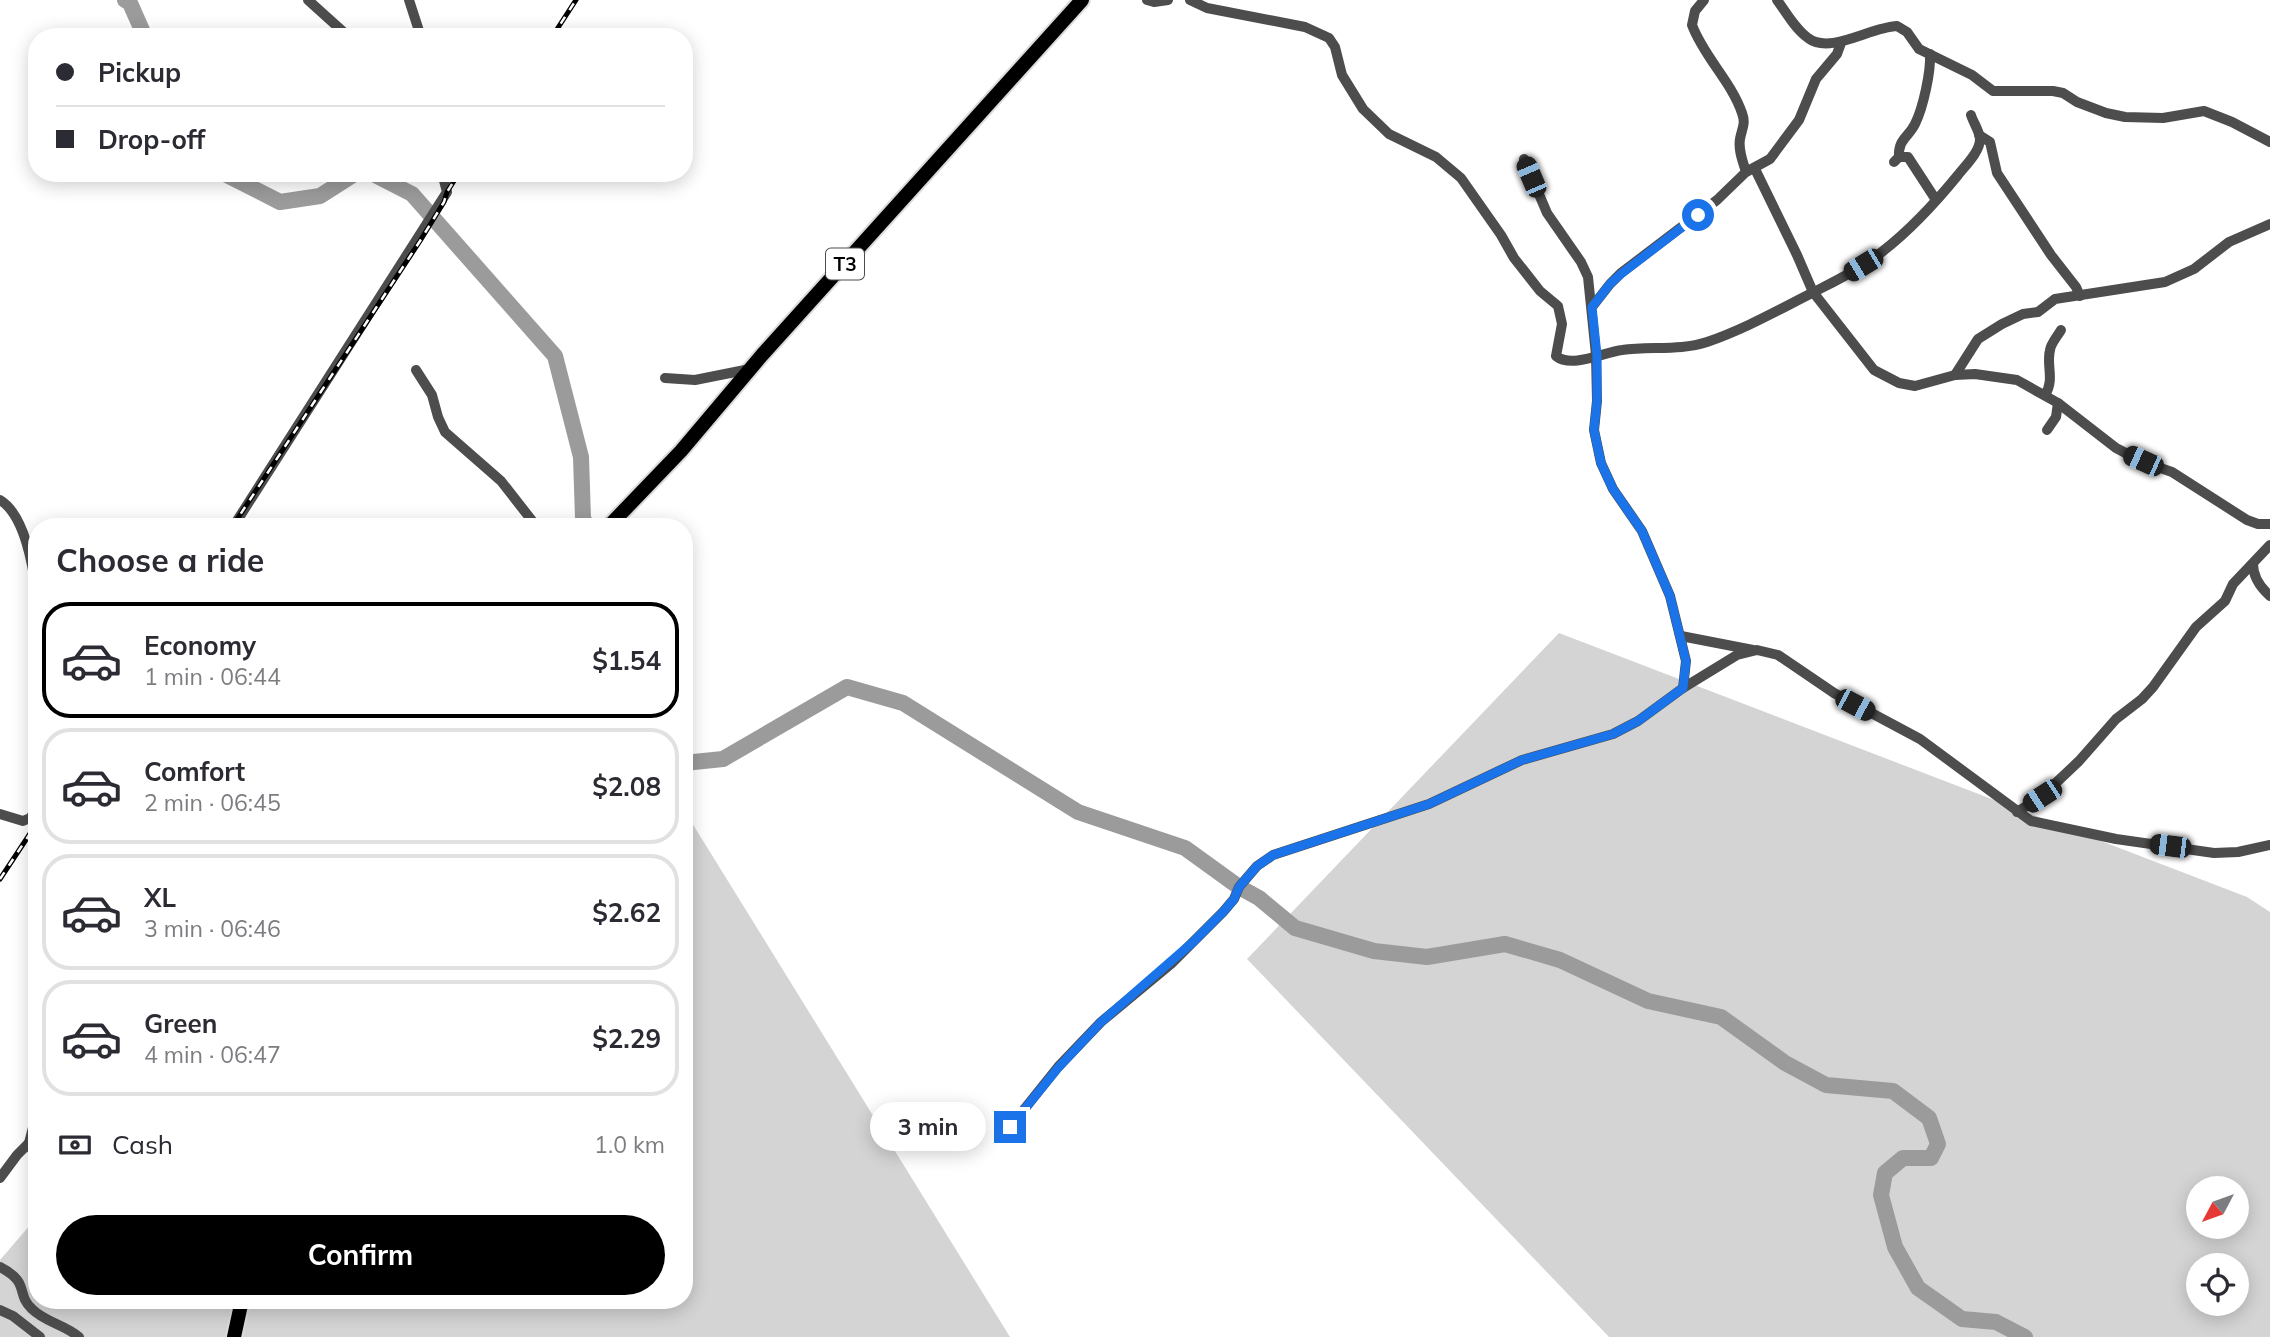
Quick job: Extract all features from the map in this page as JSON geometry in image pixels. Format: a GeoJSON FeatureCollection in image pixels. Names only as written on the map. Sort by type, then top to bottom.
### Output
{"type":"FeatureCollection","features":[{"type":"Feature","properties":{"kind":"highway","name":"T3"},"geometry":{"type":"LineString","coordinates":[[617,518],[681,451],[757,362],[1082,0]]}},
{"type":"Feature","properties":{"kind":"highway"},"geometry":{"type":"LineString","coordinates":[[234,1337],[240,1309]]}},
{"type":"Feature","properties":{"kind":"street"},"geometry":{"type":"LineString","coordinates":[[308,0],[339,28]]}},
{"type":"Feature","properties":{"kind":"street"},"geometry":{"type":"LineString","coordinates":[[409,0],[418,28]]}},
{"type":"Feature","properties":{"kind":"street"},"geometry":{"type":"LineString","coordinates":[[1147,0],[1168,0]]}},
{"type":"Feature","properties":{"kind":"street"},"geometry":{"type":"LineString","coordinates":[[1190,0],[1207,8],[1306,27],[1329,38],[1337,52],[1342,75],[1363,109],[1389,134],[1428,152],[1461,178],[1501,234],[1514,258],[1540,291],[1558,306],[1562,320],[1556,351],[1559,359],[1580,361],[1622,350],[1678,347],[1705,342],[1761,320],[1834,282],[1882,252],[1936,200],[1970,160],[1979,146],[1979,135],[1970,115]]}},
{"type":"Feature","properties":{"kind":"street"},"geometry":{"type":"LineString","coordinates":[[1704,0],[1695,11],[1692,25],[1734,94],[1742,114],[1745,124],[1740,150],[1792,243],[1812,292],[1874,370],[1899,383],[1914,386],[1955,375],[1989,375],[2017,380],[2058,403],[2116,448],[2172,472],[2246,520],[2270,524]]}},
{"type":"Feature","properties":{"kind":"street"},"geometry":{"type":"LineString","coordinates":[[1777,0],[1808,38],[1824,44],[1841,43],[1866,31],[1897,26],[1904,29],[1919,49],[1972,75],[1993,91],[2053,91],[2114,116],[2163,118],[2204,111],[2270,142]]}},
{"type":"Feature","properties":{"kind":"street"},"geometry":{"type":"LineString","coordinates":[[1592,307],[1621,274],[1717,200],[1750,170],[1770,159],[1799,120],[1816,79],[1837,54],[1841,43]]}},
{"type":"Feature","properties":{"kind":"street"},"geometry":{"type":"LineString","coordinates":[[1930,54],[1931,69],[1915,124],[1899,144],[1896,159],[1908,157],[1936,200]]}},
{"type":"Feature","properties":{"kind":"street"},"geometry":{"type":"LineString","coordinates":[[1979,135],[1990,142],[1997,173],[2050,254],[2076,286],[2080,296]]}},
{"type":"Feature","properties":{"kind":"street"},"geometry":{"type":"LineString","coordinates":[[1524,159],[1547,213],[1581,262],[1588,277],[1597,355],[1594,430],[1601,463],[1613,489],[1642,531],[1670,596],[1686,661],[1683,688]]}},
{"type":"Feature","properties":{"kind":"street"},"geometry":{"type":"LineString","coordinates":[[239,518],[447,192],[444,182]]}},
{"type":"Feature","properties":{"kind":"street"},"geometry":{"type":"LineString","coordinates":[[1955,375],[1981,336],[2023,314],[2038,312],[2056,299],[2165,282],[2194,269],[2229,242],[2270,223]]}},
{"type":"Feature","properties":{"kind":"street"},"geometry":{"type":"LineString","coordinates":[[2045,395],[2051,385],[2049,354],[2061,330]]}},
{"type":"Feature","properties":{"kind":"street"},"geometry":{"type":"LineString","coordinates":[[665,378],[695,380],[724,376],[750,369],[757,362]]}},
{"type":"Feature","properties":{"kind":"street"},"geometry":{"type":"LineString","coordinates":[[416,370],[432,395],[445,432],[501,481],[530,518]]}},
{"type":"Feature","properties":{"kind":"street"},"geometry":{"type":"LineString","coordinates":[[2047,430],[2056,417],[2058,403]]}},
{"type":"Feature","properties":{"kind":"street"},"geometry":{"type":"LineString","coordinates":[[0,500],[8,505],[17,517],[28,550]]}},
{"type":"Feature","properties":{"kind":"street"},"geometry":{"type":"LineString","coordinates":[[2017,813],[2042,796],[2079,761],[2116,719],[2142,699],[2196,627],[2225,601],[2233,584],[2270,545]]}},
{"type":"Feature","properties":{"kind":"street"},"geometry":{"type":"LineString","coordinates":[[2253,564],[2254,575],[2270,596]]}},
{"type":"Feature","properties":{"kind":"street"},"geometry":{"type":"LineString","coordinates":[[1681,636],[1778,655],[1834,693],[1920,739],[2031,821],[2116,839],[2210,852],[2238,852],[2270,845]]}},
{"type":"Feature","properties":{"kind":"street"},"geometry":{"type":"LineString","coordinates":[[1010,1127],[1093,1030],[1129,996],[1178,957],[1223,912],[1257,866],[1273,855],[1429,804],[1522,760],[1613,734],[1638,721],[1683,688],[1737,655],[1757,650]]}},
{"type":"Feature","properties":{"kind":"street"},"geometry":{"type":"LineString","coordinates":[[0,814],[23,821],[28,819]]}},
{"type":"Feature","properties":{"kind":"street"},"geometry":{"type":"LineString","coordinates":[[0,1178],[28,1144]]}},
{"type":"Feature","properties":{"kind":"street"},"geometry":{"type":"LineString","coordinates":[[0,1267],[17,1278],[28,1304]]}},
{"type":"Feature","properties":{"kind":"street"},"geometry":{"type":"LineString","coordinates":[[31,1309],[79,1337]]}},
{"type":"Feature","properties":{"kind":"street"},"geometry":{"type":"LineString","coordinates":[[0,1310],[13,1316],[40,1337]]}},
{"type":"Feature","properties":{"kind":"shaded area"},"geometry":{"type":"Polygon","coordinates":[[[1559,633],[2247,897],[2270,912],[2270,1337],[1609,1337],[1247,959],[1559,633]]]}},
{"type":"Feature","properties":{"kind":"shaded area"},"geometry":{"type":"Polygon","coordinates":[[[693,825],[1010,1337],[0,1337],[0,1260],[28,1227],[28,1309],[693,1309],[693,825]]]}},
{"type":"Feature","properties":{"kind":"waterway"},"geometry":{"type":"LineString","coordinates":[[125,0],[130,3],[141,28]]}},
{"type":"Feature","properties":{"kind":"waterway"},"geometry":{"type":"LineString","coordinates":[[241,182],[280,202],[320,196],[342,182]]}},
{"type":"Feature","properties":{"kind":"waterway"},"geometry":{"type":"LineString","coordinates":[[389,182],[412,194],[555,356],[581,457],[583,518]]}},
{"type":"Feature","properties":{"kind":"waterway"},"geometry":{"type":"LineString","coordinates":[[693,762],[723,759],[847,687],[903,703],[1078,812],[1185,848],[1259,898],[1295,928],[1374,951],[1427,957],[1505,944],[1560,960],[1648,1001],[1721,1017],[1785,1063],[1826,1085],[1893,1091],[1929,1118],[1938,1144],[1931,1158],[1903,1158],[1885,1173],[1881,1195],[1895,1247],[1918,1288],[1962,1319],[1996,1322],[2025,1337]]}},
{"type":"Feature","properties":{"kind":"railway"},"geometry":{"type":"LineString","coordinates":[[558,28],[576,0]]}},
{"type":"Feature","properties":{"kind":"railway"},"geometry":{"type":"LineString","coordinates":[[238,518],[420,241],[453,182]]}},
{"type":"Feature","properties":{"kind":"railway"},"geometry":{"type":"LineString","coordinates":[[0,879],[28,837]]}},
{"type":"Feature","properties":{"kind":"route"},"geometry":{"type":"LineString","coordinates":[[1010,1127],[1035,1094],[1101,1022],[1129,996],[1171,964],[1223,912],[1257,866],[1273,855],[1429,804],[1522,760],[1613,734],[1638,721],[1683,688],[1686,661],[1670,596],[1642,531],[1613,489],[1601,463],[1594,430],[1597,355],[1592,307],[1621,274],[1698,215]]}}]}
